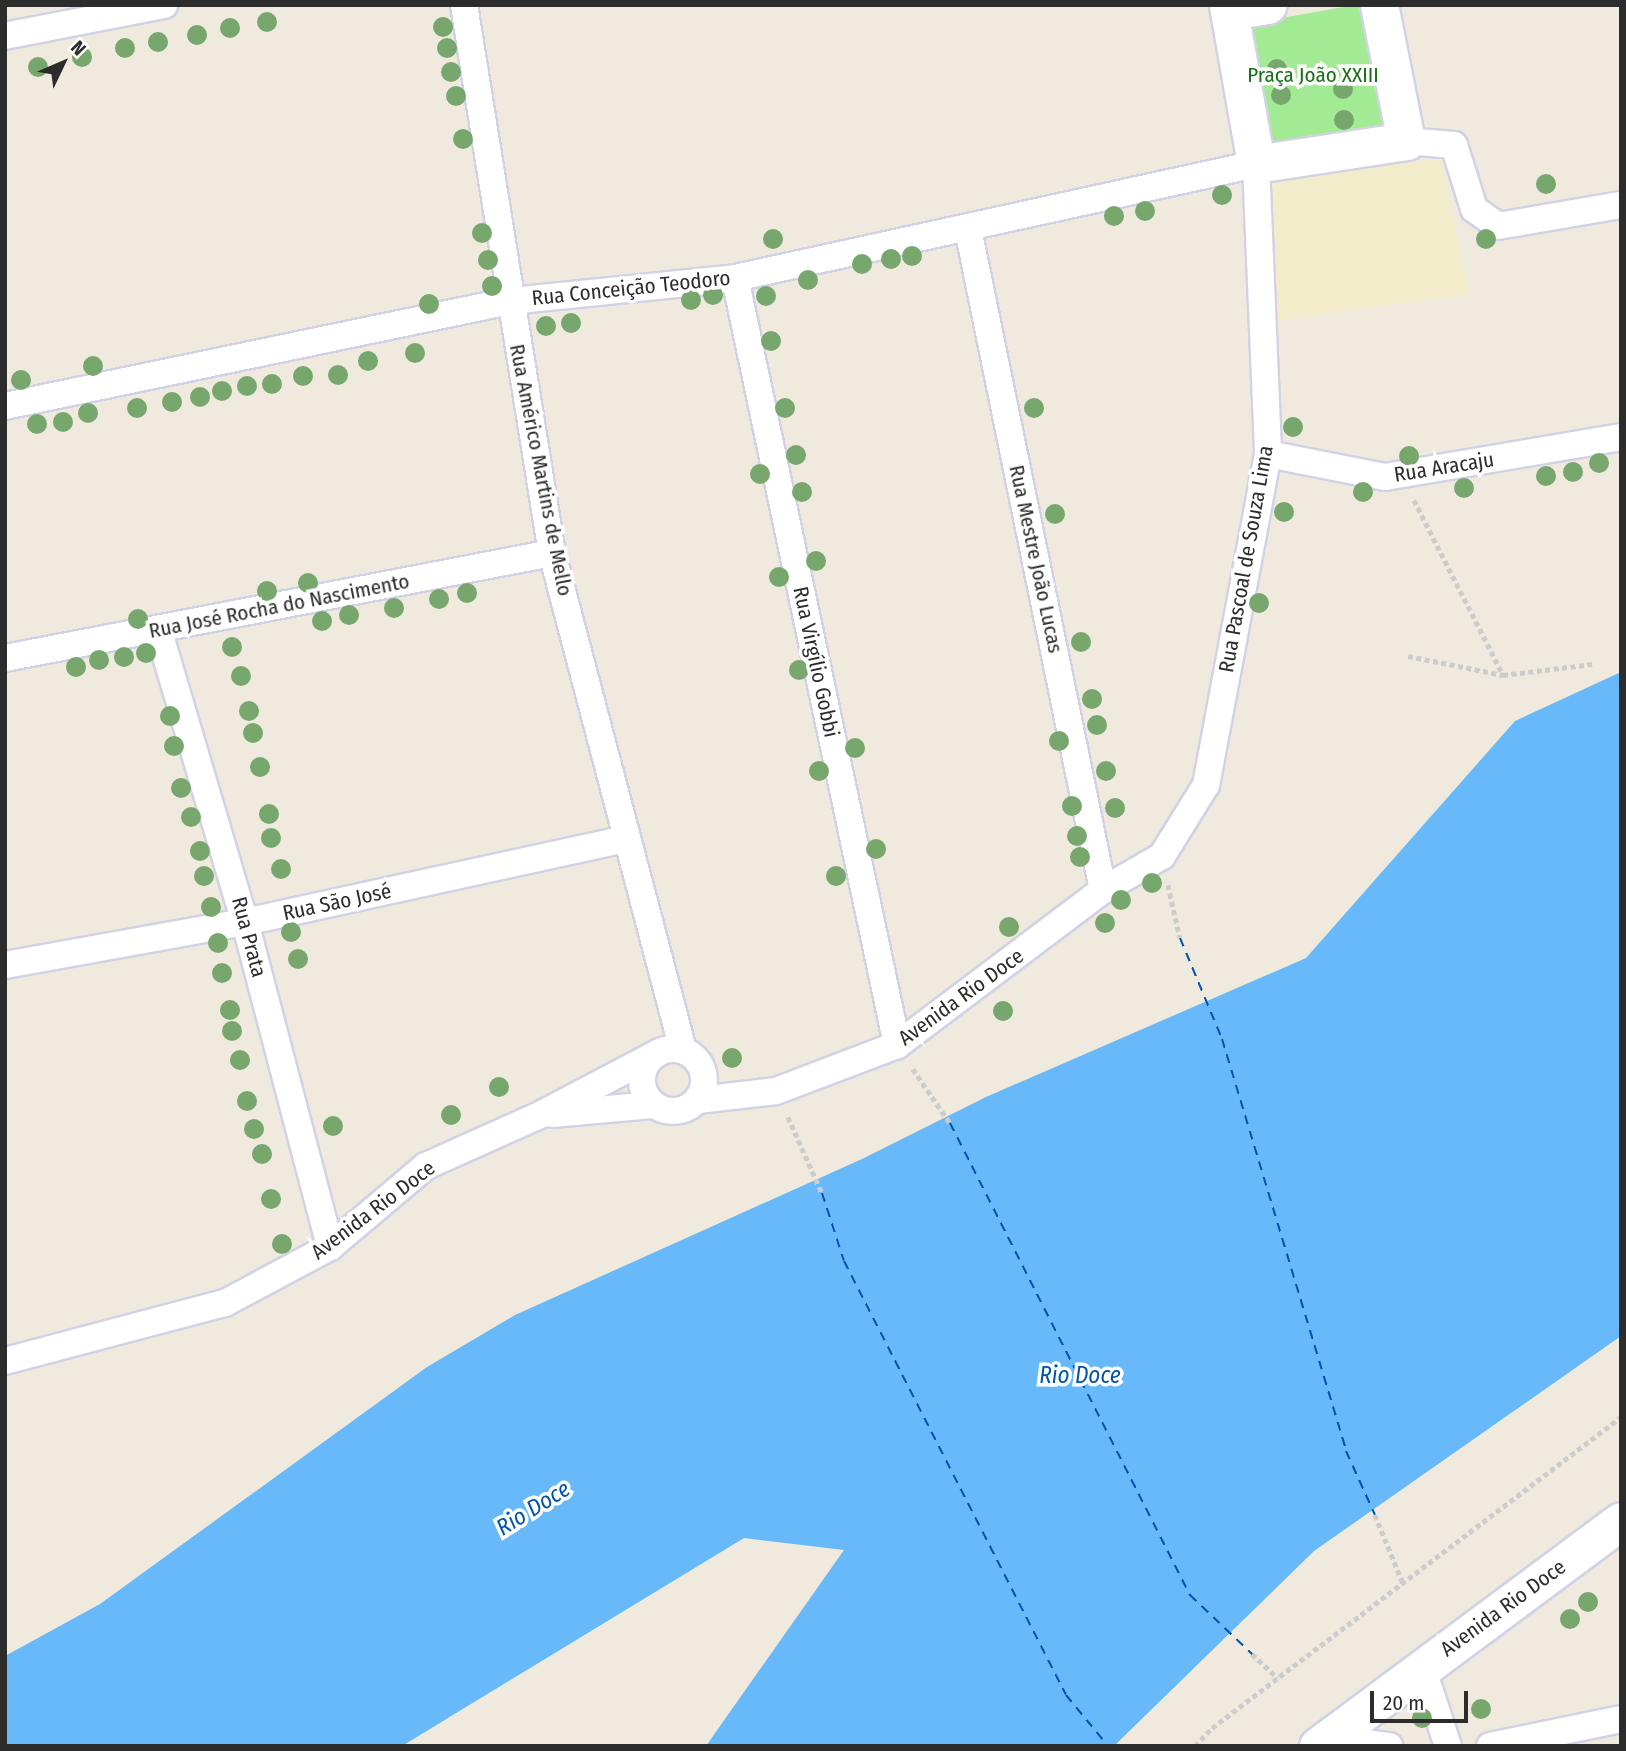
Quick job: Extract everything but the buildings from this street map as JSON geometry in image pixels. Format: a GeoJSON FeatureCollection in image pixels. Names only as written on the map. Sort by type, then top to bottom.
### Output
{"type":"FeatureCollection","features":[{"type":"Feature","properties":{"kind":"street"},"geometry":{"type":"LineString","coordinates":[[5,36],[164,5]]}},
{"type":"Feature","properties":{"kind":"street","name":"Rua Américo Martins de Mello"},"geometry":{"type":"LineString","coordinates":[[464,5],[552,553],[626,839],[671,1051]]}},
{"type":"Feature","properties":{"kind":"street"},"geometry":{"type":"LineString","coordinates":[[1268,5],[1229,8],[1256,164],[1406,141],[1454,145],[1474,209],[1498,226],[1621,205]]}},
{"type":"Feature","properties":{"kind":"street"},"geometry":{"type":"LineString","coordinates":[[1379,5],[1406,141]]}},
{"type":"Feature","properties":{"kind":"street","name":"Rua Conceição Teodoro"},"geometry":{"type":"LineString","coordinates":[[5,406],[510,301],[735,278],[1256,164]]}},
{"type":"Feature","properties":{"kind":"street","name":"Rua Pascoal de Souza Lima"},"geometry":{"type":"LineString","coordinates":[[1162,856],[1206,785],[1268,454],[1256,164]]}},
{"type":"Feature","properties":{"kind":"street","name":"Rua Mestre João Lucas"},"geometry":{"type":"LineString","coordinates":[[968,229],[1103,890]]}},
{"type":"Feature","properties":{"kind":"street","name":"Rua Virgílio Gobbi"},"geometry":{"type":"LineString","coordinates":[[735,278],[897,1045]]}},
{"type":"Feature","properties":{"kind":"street","name":"Rua Aracaju"},"geometry":{"type":"LineString","coordinates":[[1268,454],[1385,477],[1621,438]]}},
{"type":"Feature","properties":{"kind":"street","name":"Rua José Rocha do Nascimento"},"geometry":{"type":"LineString","coordinates":[[5,658],[552,553]]}},
{"type":"Feature","properties":{"kind":"street","name":"Rua Prata"},"geometry":{"type":"LineString","coordinates":[[159,629],[245,922],[330,1247]]}},
{"type":"Feature","properties":{"kind":"street","name":"Rua São José"},"geometry":{"type":"LineString","coordinates":[[5,965],[245,922],[626,839]]}},
{"type":"Feature","properties":{"kind":"street","name":"Avenida Rio Doce"},"geometry":{"type":"LineString","coordinates":[[540,1115],[653,1105],[676,1112],[698,1100],[776,1091],[897,1045],[1103,890],[1162,856]]}},
{"type":"Feature","properties":{"kind":"street"},"geometry":{"type":"LineString","coordinates":[[653,1105],[645,1095],[643,1071],[671,1051],[701,1065],[704,1090],[698,1100]]}},
{"type":"Feature","properties":{"kind":"street","name":"Avenida Rio Doce"},"geometry":{"type":"LineString","coordinates":[[5,1361],[225,1303],[330,1247],[426,1166],[540,1115],[671,1051]]}},
{"type":"Feature","properties":{"kind":"street","name":"Avenida Rio Doce"},"geometry":{"type":"LineString","coordinates":[[1322,1742],[1621,1521]]}},
{"type":"Feature","properties":{"kind":"street"},"geometry":{"type":"LineString","coordinates":[[1422,1667],[1448,1746]]}},
{"type":"Feature","properties":{"kind":"street"},"geometry":{"type":"LineString","coordinates":[[1490,1746],[1621,1719]]}},
{"type":"Feature","properties":{"kind":"street"},"geometry":{"type":"LineString","coordinates":[[1322,1742],[1389,1746]]}},
{"type":"Feature","properties":{"kind":"path"},"geometry":{"type":"LineString","coordinates":[[1401,474],[1503,675]]}},
{"type":"Feature","properties":{"kind":"path"},"geometry":{"type":"LineString","coordinates":[[1408,656],[1503,675],[1592,664]]}},
{"type":"Feature","properties":{"kind":"path"},"geometry":{"type":"LineString","coordinates":[[1162,856],[1180,938]]}},
{"type":"Feature","properties":{"kind":"path"},"geometry":{"type":"LineString","coordinates":[[897,1045],[950,1123]]}},
{"type":"Feature","properties":{"kind":"path"},"geometry":{"type":"LineString","coordinates":[[776,1091],[822,1193]]}},
{"type":"Feature","properties":{"kind":"path"},"geometry":{"type":"LineString","coordinates":[[1195,1746],[1212,1728],[1621,1417]]}},
{"type":"Feature","properties":{"kind":"path"},"geometry":{"type":"LineString","coordinates":[[1375,1515],[1403,1583]]}},
{"type":"Feature","properties":{"kind":"path"},"geometry":{"type":"LineString","coordinates":[[1252,1654],[1278,1678]]}},
{"type":"Feature","properties":{"kind":"shaded area"},"geometry":{"type":"Polygon","coordinates":[[[1441,159],[1469,294],[1272,321],[1263,180],[1441,159]]]}},
{"type":"Feature","properties":{"kind":"green space","name":"Praça João XXIII"},"geometry":{"type":"Polygon","coordinates":[[[1364,5],[1385,125],[1262,147],[1241,25],[1364,5]]]}},
{"type":"Feature","properties":{"kind":"water","name":"Rio Doce"},"geometry":{"type":"Polygon","coordinates":[[[1621,672],[1621,1336],[1314,1551],[1114,1746],[706,1746],[844,1550],[744,1538],[402,1746],[5,1746],[5,1656],[100,1604],[427,1367],[515,1315],[862,1159],[986,1097],[1306,958],[1515,721],[1621,672]]]}},
{"type":"Feature","properties":{"kind":"ferry route"},"geometry":{"type":"LineString","coordinates":[[1180,938],[1222,1039],[1346,1451],[1375,1515]]}},
{"type":"Feature","properties":{"kind":"ferry route"},"geometry":{"type":"LineString","coordinates":[[950,1123],[1190,1595],[1252,1654]]}},
{"type":"Feature","properties":{"kind":"ferry route"},"geometry":{"type":"LineString","coordinates":[[822,1193],[844,1261],[1066,1695],[1108,1746]]}}]}
